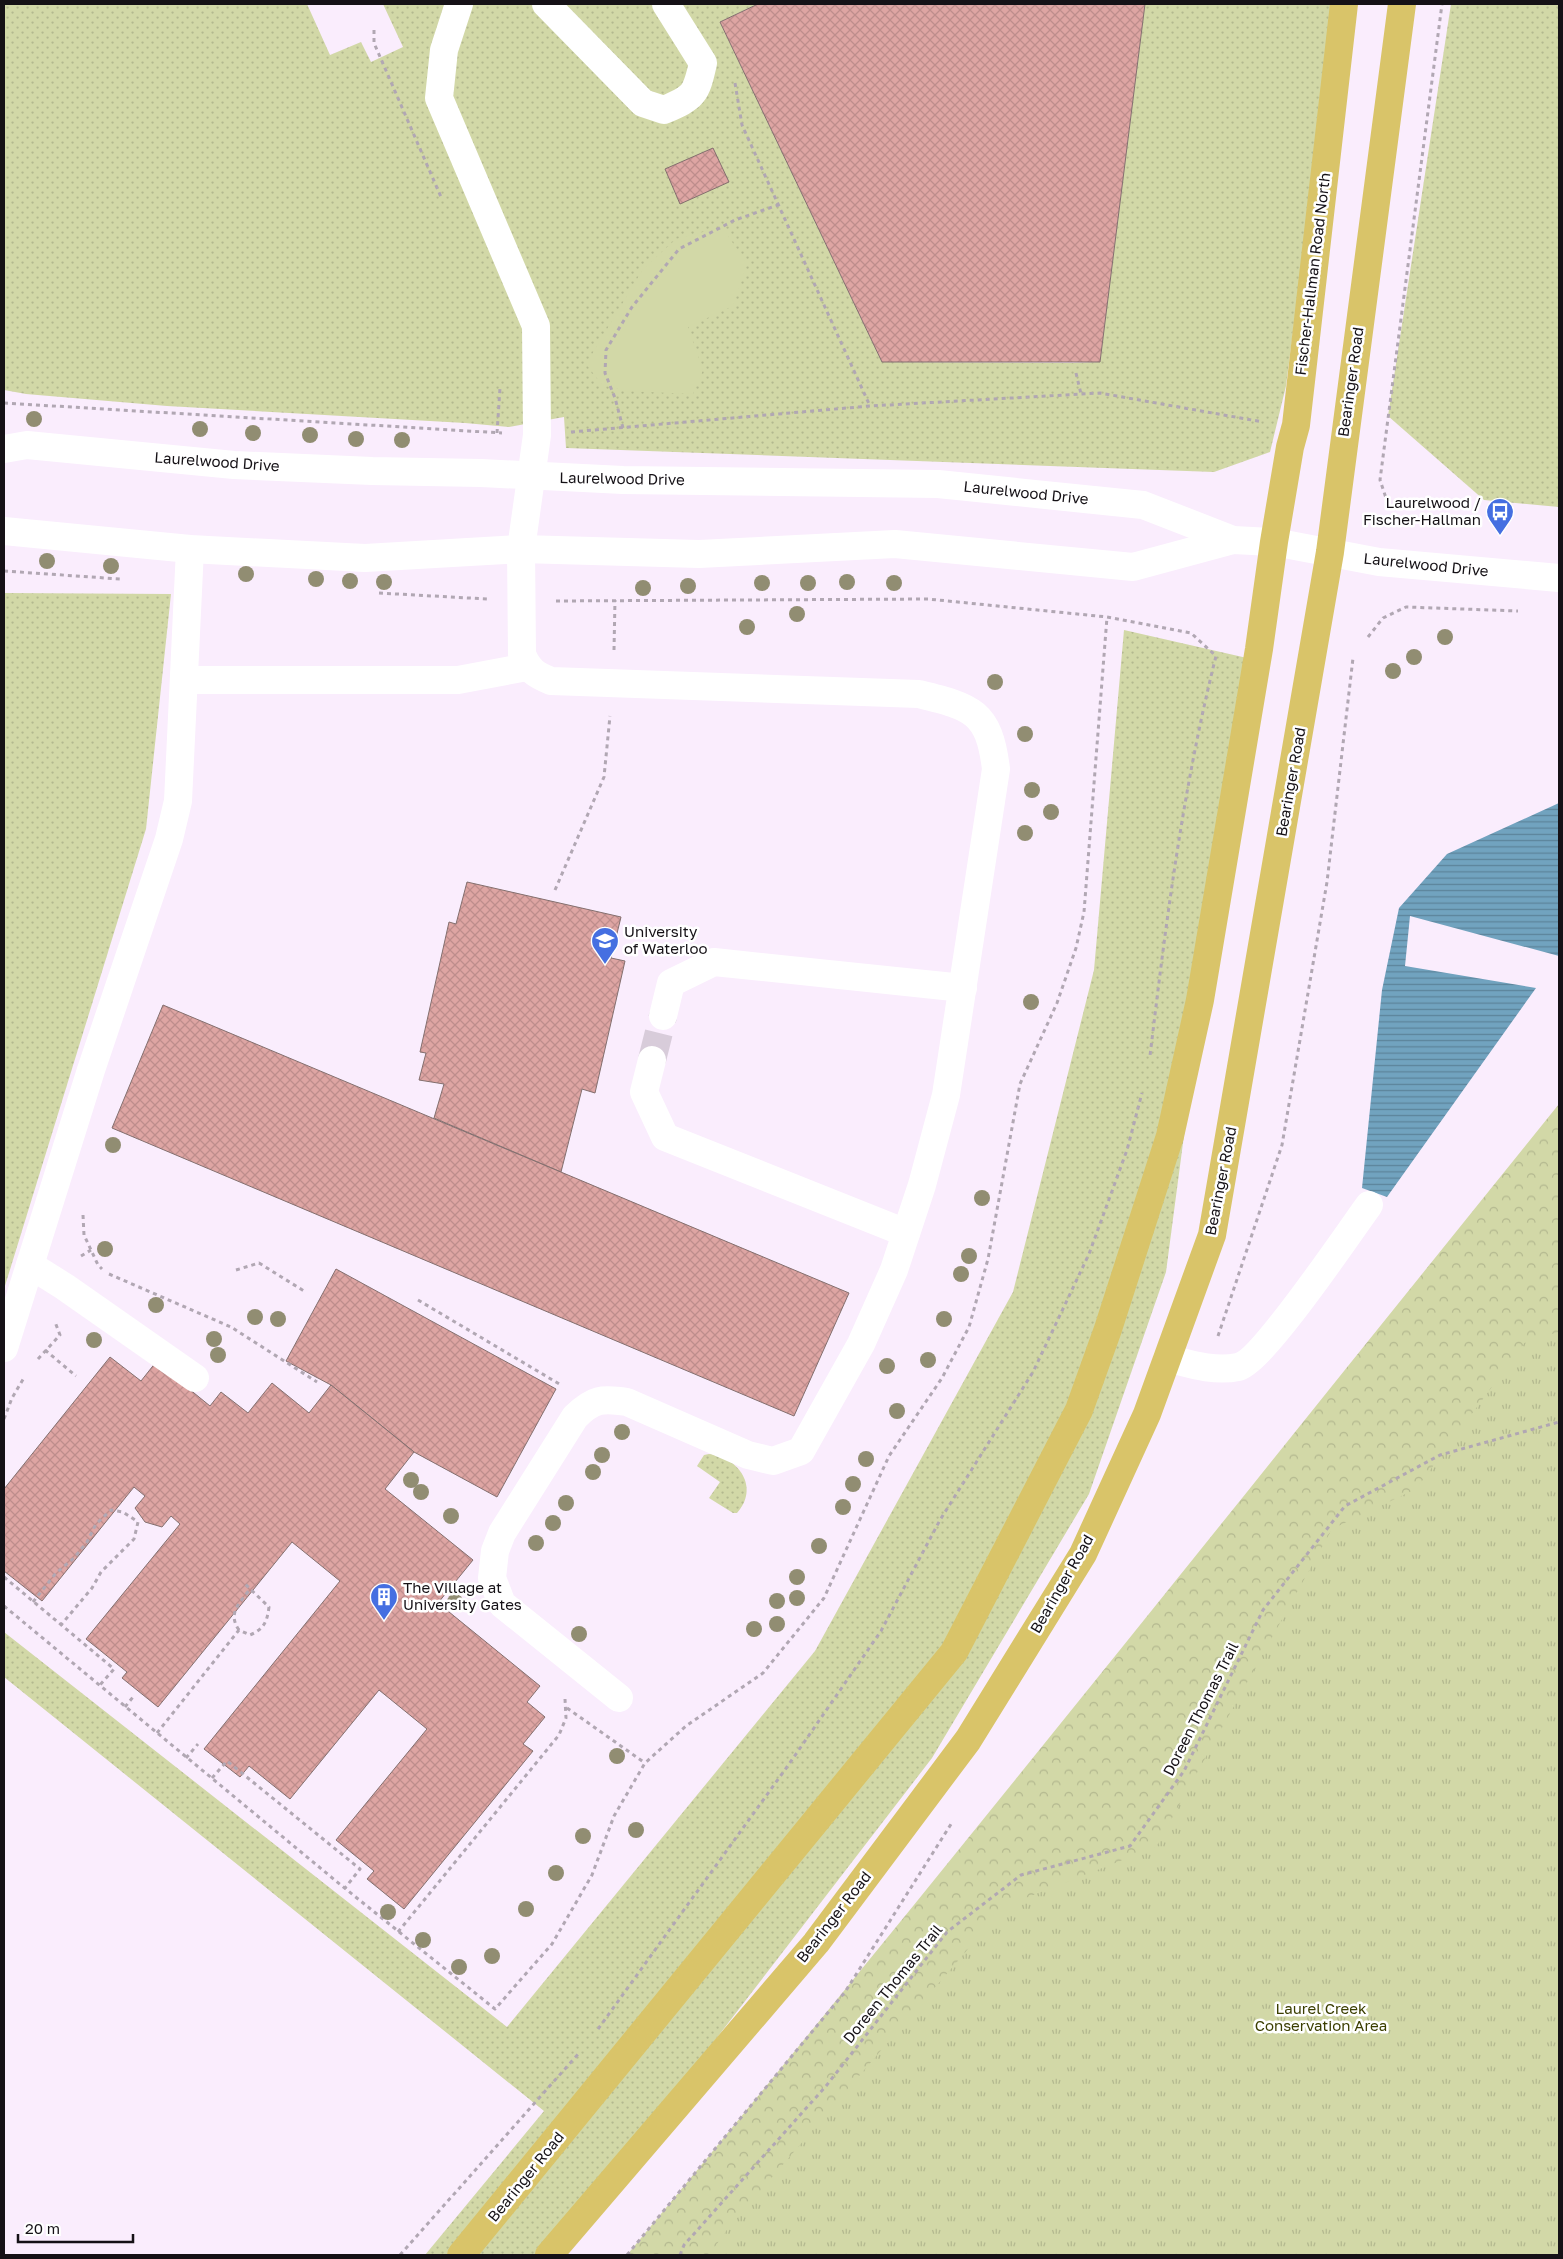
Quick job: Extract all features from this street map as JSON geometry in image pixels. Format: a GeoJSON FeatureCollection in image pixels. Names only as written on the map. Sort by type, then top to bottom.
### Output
{"type":"FeatureCollection","features":[{"type":"Feature","properties":{"kind":"main road","name":"Fischer-Hallman Road North"},"geometry":{"type":"LineString","coordinates":[[1274,542],[1290,448],[1296,425],[1344,4]]}},
{"type":"Feature","properties":{"kind":"main road","name":"Bearinger Road"},"geometry":{"type":"LineString","coordinates":[[549,2255],[816,1943],[968,1740],[1083,1554],[1147,1414],[1212,1235],[1330,552],[1402,4]]}},
{"type":"Feature","properties":{"kind":"main road","name":"Bearinger Road"},"geometry":{"type":"LineString","coordinates":[[461,2255],[954,1652],[1080,1410],[1170,1136],[1200,1000],[1259,649],[1274,542]]}},
{"type":"Feature","properties":{"kind":"street"},"geometry":{"type":"LineString","coordinates":[[459,4],[444,50],[439,98],[536,326],[537,435],[521,549],[522,654],[527,667],[539,676],[551,681],[919,694],[958,703],[980,719],[993,745],[996,769],[946,1096],[922,1185],[894,1270],[861,1344],[801,1450],[787,1458],[773,1461],[748,1455],[654,1412],[627,1402],[606,1399],[588,1404],[575,1417],[513,1517],[495,1551],[492,1578],[502,1604],[619,1698]]}},
{"type":"Feature","properties":{"kind":"street"},"geometry":{"type":"LineString","coordinates":[[546,4],[643,103],[664,110],[685,101],[698,89],[703,63],[666,4]]}},
{"type":"Feature","properties":{"kind":"street","name":"Laurelwood Drive"},"geometry":{"type":"LineString","coordinates":[[12,445],[234,464],[372,471],[480,473],[531,477],[623,480],[938,484],[1144,505],[1233,540]]}},
{"type":"Feature","properties":{"kind":"street","name":"Laurelwood Drive"},"geometry":{"type":"LineString","coordinates":[[4,530],[190,549],[365,558],[521,549],[699,554],[895,544],[1133,567],[1233,540],[1274,542],[1379,562],[1559,578]]}},
{"type":"Feature","properties":{"kind":"street"},"geometry":{"type":"LineString","coordinates":[[4,1348],[91,1070],[169,840],[178,801],[190,549]]}},
{"type":"Feature","properties":{"kind":"street"},"geometry":{"type":"LineString","coordinates":[[184,680],[458,680],[527,667]]}},
{"type":"Feature","properties":{"kind":"street"},"geometry":{"type":"LineString","coordinates":[[663,1016],[671,983],[714,962],[963,988]]}},
{"type":"Feature","properties":{"kind":"street"},"geometry":{"type":"LineString","coordinates":[[652,1060],[644,1092],[665,1138],[906,1233]]}},
{"type":"Feature","properties":{"kind":"street"},"geometry":{"type":"LineString","coordinates":[[1167,1358],[1207,1368],[1240,1367],[1274,1336],[1369,1205]]}},
{"type":"Feature","properties":{"kind":"street"},"geometry":{"type":"LineString","coordinates":[[30,1265],[65,1287],[195,1378]]}},
{"type":"Feature","properties":{"kind":"path"},"geometry":{"type":"LineString","coordinates":[[1388,504],[1380,480],[1442,4]]}},
{"type":"Feature","properties":{"kind":"path"},"geometry":{"type":"LineString","coordinates":[[374,30],[374,43],[445,204]]}},
{"type":"Feature","properties":{"kind":"path"},"geometry":{"type":"LineString","coordinates":[[734,80],[742,125],[870,406]]}},
{"type":"Feature","properties":{"kind":"path"},"geometry":{"type":"LineString","coordinates":[[623,428],[615,398],[605,373],[606,350],[632,307],[679,249],[735,220],[778,205]]}},
{"type":"Feature","properties":{"kind":"path"},"geometry":{"type":"LineString","coordinates":[[1076,373],[1081,394]]}},
{"type":"Feature","properties":{"kind":"path"},"geometry":{"type":"LineString","coordinates":[[497,433],[500,386]]}},
{"type":"Feature","properties":{"kind":"path"},"geometry":{"type":"LineString","coordinates":[[4,404],[537,435],[870,406],[1100,393],[1261,422],[1296,425]]}},
{"type":"Feature","properties":{"kind":"path"},"geometry":{"type":"LineString","coordinates":[[4,571],[130,580]]}},
{"type":"Feature","properties":{"kind":"path"},"geometry":{"type":"LineString","coordinates":[[374,593],[520,601],[928,599],[1107,617],[1191,633],[1216,656],[1192,764],[1164,943],[1150,1058]]}},
{"type":"Feature","properties":{"kind":"path"},"geometry":{"type":"LineString","coordinates":[[555,890],[604,777],[613,683],[615,600]]}},
{"type":"Feature","properties":{"kind":"path"},"geometry":{"type":"LineString","coordinates":[[1368,637],[1383,618],[1406,607],[1521,611]]}},
{"type":"Feature","properties":{"kind":"path"},"geometry":{"type":"LineString","coordinates":[[598,2030],[787,1767],[881,1631],[940,1520],[1033,1372],[1089,1254],[1126,1150],[1144,1086]]}},
{"type":"Feature","properties":{"kind":"path"},"geometry":{"type":"LineString","coordinates":[[83,1209],[84,1235],[98,1265],[107,1273],[230,1326],[317,1382]]}},
{"type":"Feature","properties":{"kind":"path"},"geometry":{"type":"LineString","coordinates":[[236,1270],[259,1263],[304,1291]]}},
{"type":"Feature","properties":{"kind":"path"},"geometry":{"type":"LineString","coordinates":[[45,1350],[76,1376]]}},
{"type":"Feature","properties":{"kind":"path","name":"Doreen Thomas Trail"},"geometry":{"type":"LineString","coordinates":[[680,2255],[684,2245],[826,2086],[947,1932],[1021,1875],[1130,1846],[1184,1771],[1263,1610],[1345,1506],[1440,1455],[1559,1422]]}},
{"type":"Feature","properties":{"kind":"path"},"geometry":{"type":"LineString","coordinates":[[33,1602],[56,1573],[74,1558],[87,1542],[96,1524],[111,1510],[131,1516],[138,1522],[134,1539],[101,1572],[92,1588],[61,1625]]}},
{"type":"Feature","properties":{"kind":"path"},"geometry":{"type":"LineString","coordinates":[[4,1578],[114,1669],[99,1686]]}},
{"type":"Feature","properties":{"kind":"path"},"geometry":{"type":"LineString","coordinates":[[244,1584],[250,1589],[269,1607],[267,1621],[260,1631],[250,1635],[239,1630],[234,1623],[234,1610],[250,1589]]}},
{"type":"Feature","properties":{"kind":"path"},"geometry":{"type":"LineString","coordinates":[[4,1606],[424,1953]]}},
{"type":"Feature","properties":{"kind":"path"},"geometry":{"type":"LineString","coordinates":[[157,1733],[239,1630]]}},
{"type":"Feature","properties":{"kind":"path"},"geometry":{"type":"LineString","coordinates":[[125,1707],[133,1697]]}},
{"type":"Feature","properties":{"kind":"path"},"geometry":{"type":"LineString","coordinates":[[567,1708],[644,1763]]}},
{"type":"Feature","properties":{"kind":"path"},"geometry":{"type":"LineString","coordinates":[[186,1758],[198,1744]]}},
{"type":"Feature","properties":{"kind":"path"},"geometry":{"type":"LineString","coordinates":[[212,1778],[227,1761],[360,1869],[345,1888]]}},
{"type":"Feature","properties":{"kind":"path"},"geometry":{"type":"LineString","coordinates":[[400,2255],[579,2053]]}},
{"type":"Feature","properties":{"kind":"green space"},"geometry":{"type":"Polygon","coordinates":[[[4,4],[307,4],[330,55],[361,42],[371,62],[403,47],[383,4],[758,4],[720,22],[882,362],[1073,363],[1100,362],[1145,4],[1335,4],[1286,386],[1270,452],[1214,472],[566,448],[564,417],[509,427],[167,406],[26,394],[4,390],[4,4]]]}},
{"type":"Feature","properties":{"kind":"green space"},"geometry":{"type":"Polygon","coordinates":[[[1451,4],[1559,4],[1559,507],[1484,500],[1388,416],[1451,4]]]}},
{"type":"Feature","properties":{"kind":"green space"},"geometry":{"type":"Polygon","coordinates":[[[722,227],[747,264],[733,306],[688,327],[703,370],[693,394],[626,391],[602,385],[586,364],[643,269],[676,239],[722,227]]]}},
{"type":"Feature","properties":{"kind":"green space"},"geometry":{"type":"Polygon","coordinates":[[[4,593],[171,594],[146,829],[4,1289],[4,593]]]}},
{"type":"Feature","properties":{"kind":"green space"},"geometry":{"type":"Polygon","coordinates":[[[1124,630],[1247,658],[1166,1272],[1089,1494],[932,1758],[612,2174],[543,2255],[425,2255],[544,2111],[4,1677],[4,1632],[507,2027],[815,1651],[1013,1292],[1094,970],[1124,630]]]}},
{"type":"Feature","properties":{"kind":"green space","name":"Laurel Creek Conservation Area"},"geometry":{"type":"Polygon","coordinates":[[[1559,1104],[1559,2255],[627,2255],[979,1825],[1559,1104]]]}},
{"type":"Feature","properties":{"kind":"green space","name":"Laurel Creek Conservation Area"},"geometry":{"type":"Polygon","coordinates":[[[1559,1332],[1559,2255],[709,2255],[726,2231],[1005,1906],[1156,1847],[1332,1529],[1416,1489],[1526,1341],[1559,1332]]]}},
{"type":"Feature","properties":{"kind":"green space"},"geometry":{"type":"Polygon","coordinates":[[[704,1455],[720,1456],[729,1461],[743,1475],[747,1494],[744,1503],[737,1513],[733,1513],[709,1498],[720,1482],[697,1466],[704,1455]]]}},
{"type":"Feature","properties":{"kind":"water"},"geometry":{"type":"Polygon","coordinates":[[[1559,803],[1559,956],[1410,916],[1405,966],[1536,988],[1387,1197],[1362,1188],[1382,990],[1399,908],[1447,854],[1559,803]]]}},
{"type":"Feature","properties":{"kind":"building"},"geometry":{"type":"Polygon","coordinates":[[[758,4],[1145,4],[1100,362],[882,362],[720,22],[758,4]]]}},
{"type":"Feature","properties":{"kind":"building"},"geometry":{"type":"Polygon","coordinates":[[[713,148],[729,182],[680,204],[665,169],[713,148]]]}},
{"type":"Feature","properties":{"kind":"building"},"geometry":{"type":"Polygon","coordinates":[[[467,882],[621,917],[611,958],[625,961],[595,1093],[582,1089],[561,1172],[434,1118],[444,1084],[419,1080],[426,1053],[420,1052],[449,922],[456,924],[467,882]]]}},
{"type":"Feature","properties":{"kind":"building"},"geometry":{"type":"Polygon","coordinates":[[[163,1005],[849,1293],[794,1416],[112,1128],[163,1005]]]}},
{"type":"Feature","properties":{"kind":"building"},"geometry":{"type":"Polygon","coordinates":[[[336,1269],[556,1389],[497,1497],[414,1452],[331,1385],[286,1361],[336,1269]]]}},
{"type":"Feature","properties":{"kind":"building","name":"The Village at University Gates"},"geometry":{"type":"Polygon","coordinates":[[[110,1357],[141,1381],[156,1362],[210,1406],[221,1392],[248,1413],[272,1383],[309,1413],[331,1385],[414,1452],[385,1489],[473,1560],[438,1603],[540,1686],[527,1702],[545,1717],[523,1744],[533,1751],[404,1909],[367,1879],[374,1871],[336,1840],[427,1729],[379,1690],[290,1799],[249,1766],[240,1777],[204,1749],[340,1581],[292,1542],[158,1707],[122,1678],[127,1672],[86,1639],[180,1524],[171,1516],[162,1527],[145,1522],[135,1508],[145,1496],[134,1487],[42,1601],[4,1571],[4,1489],[110,1357]]]}},
{"type":"Feature","properties":{"kind":"tunnel"},"geometry":{"type":"LineString","coordinates":[[652,1060],[663,1016]]}},
{"type":"Feature","properties":{"kind":"place","name":"Laurelwood / Fischer-Hallman"},"geometry":{"type":"Point","coordinates":[1500,536]}},
{"type":"Feature","properties":{"kind":"place","name":"University of Waterloo"},"geometry":{"type":"Point","coordinates":[605,965]}},
{"type":"Feature","properties":{"kind":"place","name":"The Village at University Gates"},"geometry":{"type":"Point","coordinates":[384,1621]}}]}
